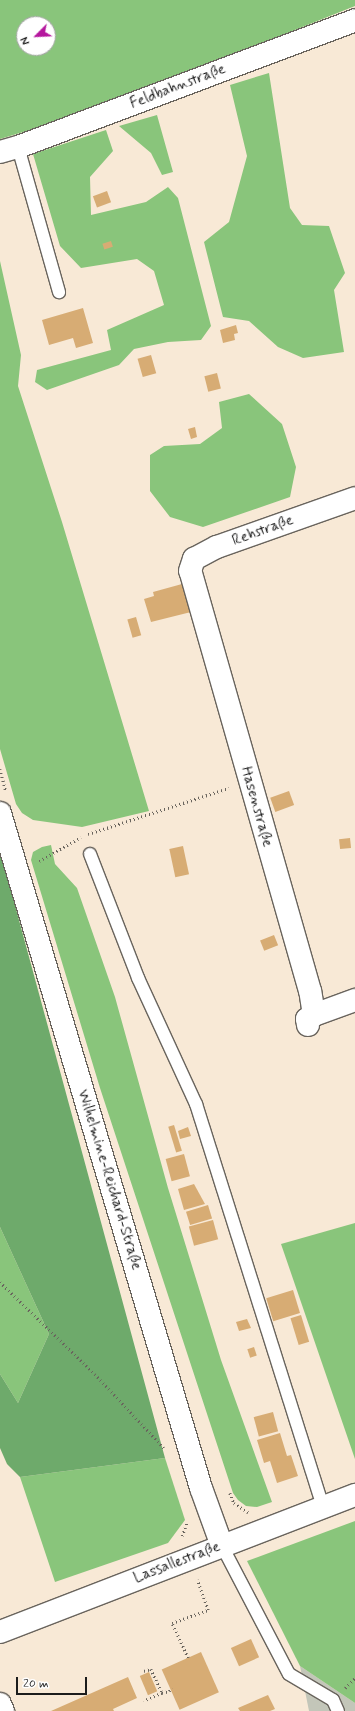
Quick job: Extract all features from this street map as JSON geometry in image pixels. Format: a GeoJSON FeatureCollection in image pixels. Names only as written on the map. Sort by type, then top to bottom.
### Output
{"type":"FeatureCollection","features":[{"type":"Feature","properties":{"kind":"street","name":"Feldbahnstraße"},"geometry":{"type":"LineString","coordinates":[[9,150],[355,20]]}},
{"type":"Feature","properties":{"kind":"street","name":"Rehstraße"},"geometry":{"type":"LineString","coordinates":[[192,582],[191,565],[194,559],[199,556],[217,547],[355,498]]}},
{"type":"Feature","properties":{"kind":"street","name":"Hasenstraße"},"geometry":{"type":"LineString","coordinates":[[192,582],[310,991],[312,1022],[355,1000]]}},
{"type":"Feature","properties":{"kind":"street","name":"Wilhelmine-Reichard-Straße"},"geometry":{"type":"LineString","coordinates":[[0,813],[201,1488],[222,1546]]}},
{"type":"Feature","properties":{"kind":"street","name":"Lassallestraße"},"geometry":{"type":"LineString","coordinates":[[0,1632],[355,1495]]}},
{"type":"Feature","properties":{"kind":"street"},"geometry":{"type":"LineString","coordinates":[[0,1704],[3,1711]]}},
{"type":"Feature","properties":{"kind":"lane"},"geometry":{"type":"LineString","coordinates":[[9,150],[58,292]]}},
{"type":"Feature","properties":{"kind":"lane"},"geometry":{"type":"LineString","coordinates":[[90,854],[138,978],[196,1104],[323,1507]]}},
{"type":"Feature","properties":{"kind":"lane"},"geometry":{"type":"LineString","coordinates":[[222,1546],[289,1674],[333,1700],[338,1711]]}},
{"type":"Feature","properties":{"kind":"path"},"geometry":{"type":"LineString","coordinates":[[34,864],[78,838],[249,782]]}},
{"type":"Feature","properties":{"kind":"path"},"geometry":{"type":"LineString","coordinates":[[0,1282],[95,1374],[168,1452]]}},
{"type":"Feature","properties":{"kind":"path"},"geometry":{"type":"LineString","coordinates":[[188,1658],[172,1623],[208,1610],[194,1573]]}},
{"type":"Feature","properties":{"kind":"path"},"geometry":{"type":"LineString","coordinates":[[144,1672],[151,1669],[162,1693]]}},
{"type":"Feature","properties":{"kind":"path"},"geometry":{"type":"LineString","coordinates":[[144,1701],[169,1691],[170,1688]]}},
{"type":"Feature","properties":{"kind":"shaded area"},"geometry":{"type":"Polygon","coordinates":[[[300,1666],[355,1703],[355,1711],[309,1711],[300,1666]]]}},
{"type":"Feature","properties":{"kind":"green space"},"geometry":{"type":"Polygon","coordinates":[[[0,0],[355,0],[355,6],[167,81],[43,126],[0,139],[0,0]]]}},
{"type":"Feature","properties":{"kind":"green space"},"geometry":{"type":"Polygon","coordinates":[[[269,73],[290,208],[302,225],[329,226],[345,273],[334,290],[344,352],[303,358],[278,347],[249,321],[223,317],[204,242],[229,222],[247,156],[230,85],[269,73]]]}},
{"type":"Feature","properties":{"kind":"green space"},"geometry":{"type":"Polygon","coordinates":[[[157,115],[173,172],[162,175],[151,153],[119,126],[157,115]]]}},
{"type":"Feature","properties":{"kind":"green space"},"geometry":{"type":"Polygon","coordinates":[[[106,130],[113,151],[90,177],[91,215],[146,202],[168,187],[178,198],[211,326],[201,340],[168,342],[134,349],[119,365],[47,390],[35,382],[37,370],[111,350],[107,330],[164,305],[154,271],[137,259],[81,268],[60,246],[33,154],[106,130]]]}},
{"type":"Feature","properties":{"kind":"green space"},"geometry":{"type":"Polygon","coordinates":[[[0,261],[21,355],[18,386],[62,522],[149,811],[82,827],[33,820],[22,813],[16,804],[0,749],[0,261]]]}},
{"type":"Feature","properties":{"kind":"green space"},"geometry":{"type":"Polygon","coordinates":[[[249,394],[282,424],[296,467],[290,497],[203,527],[170,517],[150,491],[150,455],[164,446],[200,444],[222,428],[219,402],[249,394]]]}},
{"type":"Feature","properties":{"kind":"green space"},"geometry":{"type":"Polygon","coordinates":[[[51,845],[55,864],[77,888],[115,997],[168,1188],[221,1360],[272,1502],[257,1507],[246,1506],[238,1500],[233,1493],[100,1088],[31,860],[33,852],[42,847],[51,845]]]}},
{"type":"Feature","properties":{"kind":"green space"},"geometry":{"type":"Polygon","coordinates":[[[0,850],[165,1458],[20,1477],[7,1464],[0,1448],[0,1374],[18,1403],[49,1334],[0,1227],[0,850]]]}},
{"type":"Feature","properties":{"kind":"green space"},"geometry":{"type":"Polygon","coordinates":[[[355,1223],[355,1459],[281,1244],[355,1223]]]}},
{"type":"Feature","properties":{"kind":"green space"},"geometry":{"type":"Polygon","coordinates":[[[0,1227],[49,1334],[18,1403],[0,1374],[0,1227]]]}},
{"type":"Feature","properties":{"kind":"green space"},"geometry":{"type":"Polygon","coordinates":[[[165,1458],[185,1520],[168,1543],[55,1582],[20,1477],[165,1458]]]}},
{"type":"Feature","properties":{"kind":"green space"},"geometry":{"type":"Polygon","coordinates":[[[355,1521],[355,1703],[300,1666],[247,1561],[355,1521]]]}},
{"type":"Feature","properties":{"kind":"building"},"geometry":{"type":"Polygon","coordinates":[[[107,191],[111,202],[97,207],[93,196],[107,191]]]}},
{"type":"Feature","properties":{"kind":"building"},"geometry":{"type":"Polygon","coordinates":[[[111,241],[113,247],[104,249],[102,244],[111,241]]]}},
{"type":"Feature","properties":{"kind":"building"},"geometry":{"type":"Polygon","coordinates":[[[83,308],[93,343],[76,348],[73,338],[49,345],[42,320],[83,308]]]}},
{"type":"Feature","properties":{"kind":"building"},"geometry":{"type":"Polygon","coordinates":[[[236,325],[238,333],[234,334],[235,340],[223,343],[220,330],[236,325]]]}},
{"type":"Feature","properties":{"kind":"building"},"geometry":{"type":"Polygon","coordinates":[[[151,355],[156,373],[143,377],[138,359],[151,355]]]}},
{"type":"Feature","properties":{"kind":"building"},"geometry":{"type":"Polygon","coordinates":[[[217,373],[221,389],[208,392],[204,376],[217,373]]]}},
{"type":"Feature","properties":{"kind":"building"},"geometry":{"type":"Polygon","coordinates":[[[195,427],[197,437],[191,439],[188,429],[195,427]]]}},
{"type":"Feature","properties":{"kind":"building"},"geometry":{"type":"Polygon","coordinates":[[[182,584],[191,612],[151,622],[144,599],[154,596],[153,592],[182,584]]]}},
{"type":"Feature","properties":{"kind":"building"},"geometry":{"type":"Polygon","coordinates":[[[136,617],[141,635],[133,638],[127,619],[136,617]]]}},
{"type":"Feature","properties":{"kind":"building"},"geometry":{"type":"Polygon","coordinates":[[[289,791],[294,805],[275,812],[270,798],[289,791]]]}},
{"type":"Feature","properties":{"kind":"building"},"geometry":{"type":"Polygon","coordinates":[[[350,838],[351,848],[340,849],[339,839],[350,838]]]}},
{"type":"Feature","properties":{"kind":"building"},"geometry":{"type":"Polygon","coordinates":[[[183,846],[189,874],[175,877],[169,849],[183,846]]]}},
{"type":"Feature","properties":{"kind":"building"},"geometry":{"type":"Polygon","coordinates":[[[274,935],[278,945],[264,951],[260,941],[274,935]]]}},
{"type":"Feature","properties":{"kind":"building"},"geometry":{"type":"Polygon","coordinates":[[[174,1125],[182,1151],[176,1153],[168,1127],[174,1125]]]}},
{"type":"Feature","properties":{"kind":"building"},"geometry":{"type":"Polygon","coordinates":[[[188,1127],[191,1136],[180,1139],[178,1131],[188,1127]]]}},
{"type":"Feature","properties":{"kind":"building"},"geometry":{"type":"Polygon","coordinates":[[[184,1154],[190,1176],[172,1181],[166,1159],[184,1154]]]}},
{"type":"Feature","properties":{"kind":"building"},"geometry":{"type":"Polygon","coordinates":[[[194,1184],[205,1204],[184,1210],[178,1189],[194,1184]]]}},
{"type":"Feature","properties":{"kind":"building"},"geometry":{"type":"Polygon","coordinates":[[[208,1205],[212,1218],[190,1225],[186,1212],[208,1205]]]}},
{"type":"Feature","properties":{"kind":"building"},"geometry":{"type":"Polygon","coordinates":[[[213,1220],[218,1239],[194,1246],[189,1226],[213,1220]]]}},
{"type":"Feature","properties":{"kind":"building"},"geometry":{"type":"Polygon","coordinates":[[[293,1290],[300,1313],[273,1321],[266,1298],[293,1290]]]}},
{"type":"Feature","properties":{"kind":"building"},"geometry":{"type":"Polygon","coordinates":[[[301,1315],[309,1342],[299,1345],[290,1318],[301,1315]]]}},
{"type":"Feature","properties":{"kind":"building"},"geometry":{"type":"Polygon","coordinates":[[[247,1319],[251,1328],[239,1331],[236,1322],[247,1319]]]}},
{"type":"Feature","properties":{"kind":"building"},"geometry":{"type":"Polygon","coordinates":[[[254,1347],[257,1356],[250,1358],[247,1349],[254,1347]]]}},
{"type":"Feature","properties":{"kind":"building"},"geometry":{"type":"Polygon","coordinates":[[[273,1412],[278,1431],[259,1436],[254,1417],[273,1412]]]}},
{"type":"Feature","properties":{"kind":"building"},"geometry":{"type":"Polygon","coordinates":[[[280,1433],[287,1456],[291,1455],[298,1476],[277,1483],[270,1461],[264,1463],[257,1440],[280,1433]]]}},
{"type":"Feature","properties":{"kind":"building"},"geometry":{"type":"Polygon","coordinates":[[[251,1639],[259,1657],[239,1666],[231,1648],[251,1639]]]}},
{"type":"Feature","properties":{"kind":"building"},"geometry":{"type":"Polygon","coordinates":[[[201,1652],[219,1692],[180,1710],[162,1669],[201,1652]]]}},
{"type":"Feature","properties":{"kind":"building"},"geometry":{"type":"Polygon","coordinates":[[[149,1672],[157,1691],[148,1695],[140,1676],[149,1672]]]}},
{"type":"Feature","properties":{"kind":"building"},"geometry":{"type":"Polygon","coordinates":[[[128,1677],[137,1698],[113,1709],[114,1711],[51,1711],[128,1677]]]}},
{"type":"Feature","properties":{"kind":"building"},"geometry":{"type":"Polygon","coordinates":[[[268,1695],[275,1709],[270,1711],[240,1711],[238,1708],[268,1695]]]}}]}
